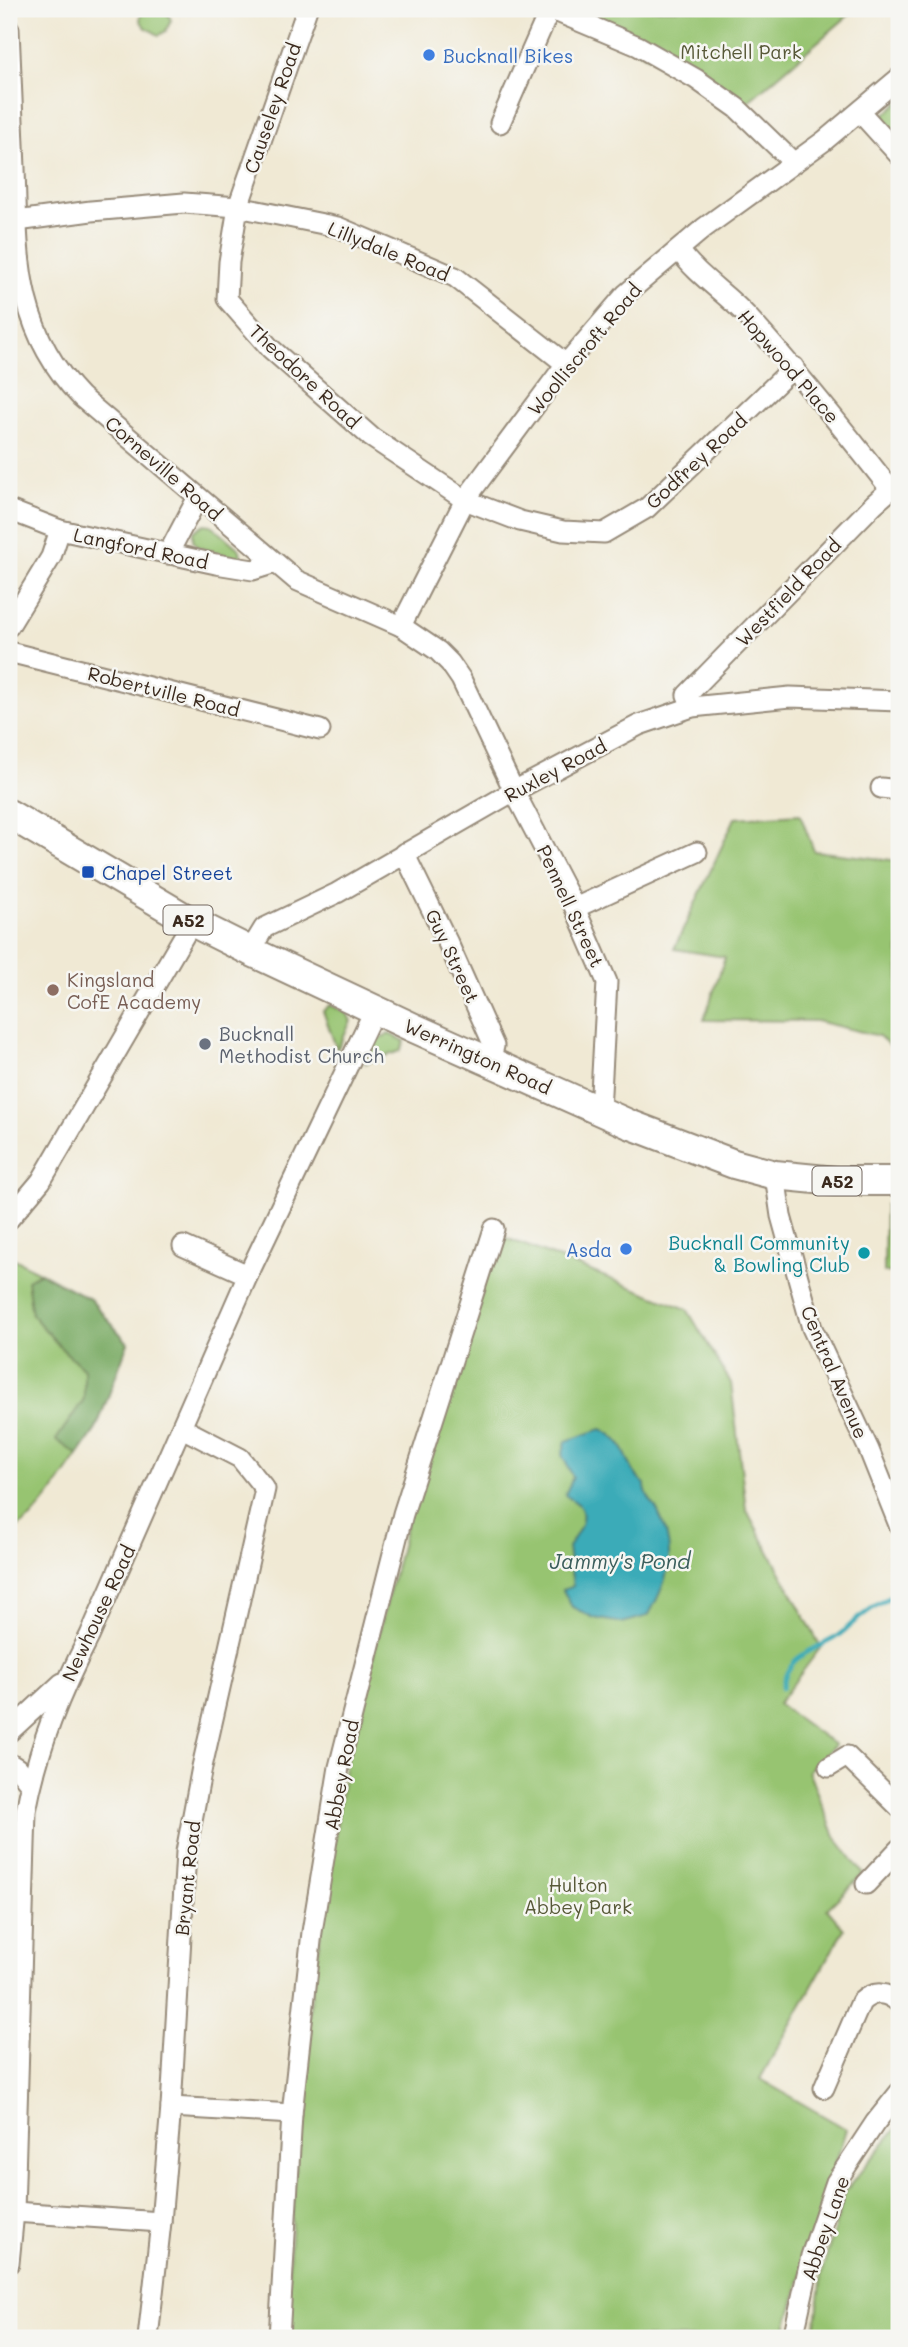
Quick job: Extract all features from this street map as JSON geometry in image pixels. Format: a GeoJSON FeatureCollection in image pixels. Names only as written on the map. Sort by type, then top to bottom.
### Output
{"type":"FeatureCollection","features":[{"type":"Feature","properties":{"kind":"highway","name":"Werrington Road"},"geometry":{"type":"LineString","coordinates":[[9,814],[192,922],[250,951],[490,1062],[701,1153],[775,1175],[836,1181],[899,1181]]}},
{"type":"Feature","properties":{"kind":"street","name":"Causeley Road"},"geometry":{"type":"LineString","coordinates":[[237,207],[307,9]]}},
{"type":"Feature","properties":{"kind":"street"},"geometry":{"type":"LineString","coordinates":[[500,123],[551,9],[638,46],[696,79],[737,108],[793,162]]}},
{"type":"Feature","properties":{"kind":"street","name":"Corneville Road"},"geometry":{"type":"LineString","coordinates":[[9,29],[14,228],[21,280],[29,312],[42,344],[63,377],[81,397],[303,584],[401,626],[438,651],[456,671],[514,791]]}},
{"type":"Feature","properties":{"kind":"street","name":"Woolliscroft Road"},"geometry":{"type":"LineString","coordinates":[[401,626],[465,500],[566,364],[626,294],[704,228],[824,141],[899,78]]}},
{"type":"Feature","properties":{"kind":"street"},"geometry":{"type":"LineString","coordinates":[[860,112],[899,155]]}},
{"type":"Feature","properties":{"kind":"street","name":"Lillydale Road"},"geometry":{"type":"LineString","coordinates":[[14,228],[91,211],[184,203],[237,207],[338,227],[455,277],[566,364]]}},
{"type":"Feature","properties":{"kind":"street","name":"Theodore Road"},"geometry":{"type":"LineString","coordinates":[[237,207],[227,299],[270,348],[371,437],[465,500]]}},
{"type":"Feature","properties":{"kind":"street","name":"Hopwood Place"},"geometry":{"type":"LineString","coordinates":[[679,250],[686,260],[733,301],[794,367],[895,486]]}},
{"type":"Feature","properties":{"kind":"street","name":"Godfrey Road"},"geometry":{"type":"LineString","coordinates":[[465,500],[520,521],[564,531],[604,533],[648,508],[794,367]]}},
{"type":"Feature","properties":{"kind":"street","name":"Westfield Road"},"geometry":{"type":"LineString","coordinates":[[692,707],[687,695],[874,504],[895,486]]}},
{"type":"Feature","properties":{"kind":"street"},"geometry":{"type":"LineString","coordinates":[[168,554],[198,497]]}},
{"type":"Feature","properties":{"kind":"street","name":"Langford Road"},"geometry":{"type":"LineString","coordinates":[[9,510],[60,530],[247,570],[260,569],[275,563]]}},
{"type":"Feature","properties":{"kind":"street"},"geometry":{"type":"LineString","coordinates":[[9,626],[51,557],[60,530]]}},
{"type":"Feature","properties":{"kind":"street","name":"Robertville Road"},"geometry":{"type":"LineString","coordinates":[[9,652],[320,730]]}},
{"type":"Feature","properties":{"kind":"street","name":"Ruxley Road"},"geometry":{"type":"LineString","coordinates":[[250,951],[264,928],[337,893],[514,791],[639,725],[692,707],[790,697],[899,701]]}},
{"type":"Feature","properties":{"kind":"street","name":"Pennell Street"},"geometry":{"type":"LineString","coordinates":[[514,791],[575,908],[607,982],[600,1111]]}},
{"type":"Feature","properties":{"kind":"street"},"geometry":{"type":"LineString","coordinates":[[575,908],[697,852]]}},
{"type":"Feature","properties":{"kind":"street","name":"Guy Street"},"geometry":{"type":"LineString","coordinates":[[404,853],[494,1046],[490,1062]]}},
{"type":"Feature","properties":{"kind":"street"},"geometry":{"type":"LineString","coordinates":[[9,1219],[41,1181],[192,922]]}},
{"type":"Feature","properties":{"kind":"street","name":"Newhouse Road"},"geometry":{"type":"LineString","coordinates":[[9,2263],[14,2212],[12,2125],[26,1811],[43,1740],[68,1678],[90,1635],[248,1275],[375,1009]]}},
{"type":"Feature","properties":{"kind":"street","name":"Central Avenue"},"geometry":{"type":"LineString","coordinates":[[775,1175],[781,1216],[812,1328],[869,1450],[899,1525]]}},
{"type":"Feature","properties":{"kind":"street","name":"Abbey Road"},"geometry":{"type":"LineString","coordinates":[[279,2338],[292,2114],[312,1932],[340,1767],[403,1514],[494,1228]]}},
{"type":"Feature","properties":{"kind":"street"},"geometry":{"type":"LineString","coordinates":[[183,1246],[248,1275]]}},
{"type":"Feature","properties":{"kind":"street","name":"Bryant Road"},"geometry":{"type":"LineString","coordinates":[[148,2338],[162,2222],[171,2107],[186,1852],[202,1767],[265,1489],[240,1458],[181,1428]]}},
{"type":"Feature","properties":{"kind":"street"},"geometry":{"type":"LineString","coordinates":[[9,1732],[68,1678]]}},
{"type":"Feature","properties":{"kind":"street"},"geometry":{"type":"LineString","coordinates":[[829,1767],[847,1756],[896,1798]]}},
{"type":"Feature","properties":{"kind":"street"},"geometry":{"type":"LineString","coordinates":[[9,1763],[17,1768],[31,1785]]}},
{"type":"Feature","properties":{"kind":"street"},"geometry":{"type":"LineString","coordinates":[[866,1884],[899,1849]]}},
{"type":"Feature","properties":{"kind":"street"},"geometry":{"type":"LineString","coordinates":[[824,2088],[861,2002],[871,1995],[883,1994],[899,2003]]}},
{"type":"Feature","properties":{"kind":"street","name":"Abbey Lane"},"geometry":{"type":"LineString","coordinates":[[793,2338],[811,2256],[836,2182],[875,2123],[899,2093]]}},
{"type":"Feature","properties":{"kind":"street"},"geometry":{"type":"LineString","coordinates":[[171,2107],[292,2114]]}},
{"type":"Feature","properties":{"kind":"street"},"geometry":{"type":"LineString","coordinates":[[14,2212],[162,2222]]}},
{"type":"Feature","properties":{"kind":"green space"},"geometry":{"type":"Polygon","coordinates":[[[142,9],[166,10],[171,20],[166,31],[159,35],[145,27],[140,20],[142,9]]]}},
{"type":"Feature","properties":{"kind":"green space","name":"Mitchell Park"},"geometry":{"type":"Polygon","coordinates":[[[559,9],[856,9],[743,106],[559,9]]]}},
{"type":"Feature","properties":{"kind":"green space"},"geometry":{"type":"Polygon","coordinates":[[[899,101],[899,137],[882,117],[899,101]]]}},
{"type":"Feature","properties":{"kind":"green space"},"geometry":{"type":"Polygon","coordinates":[[[204,524],[211,525],[240,550],[241,557],[197,547],[193,532],[204,524]]]}},
{"type":"Feature","properties":{"kind":"green space"},"geometry":{"type":"Polygon","coordinates":[[[800,814],[814,851],[899,861],[899,1054],[879,1036],[816,1021],[704,1020],[725,957],[674,949],[735,818],[800,814]]]}},
{"type":"Feature","properties":{"kind":"green space"},"geometry":{"type":"Polygon","coordinates":[[[330,1005],[347,1013],[351,1021],[337,1050],[323,1011],[330,1005]]]}},
{"type":"Feature","properties":{"kind":"green space"},"geometry":{"type":"Polygon","coordinates":[[[389,1034],[405,1041],[400,1051],[366,1063],[377,1039],[389,1034]]]}},
{"type":"Feature","properties":{"kind":"green space"},"geometry":{"type":"Polygon","coordinates":[[[885,1205],[899,1206],[899,1273],[884,1272],[885,1205]]]}},
{"type":"Feature","properties":{"kind":"green space","name":"Hulton Abbey Park"},"geometry":{"type":"Polygon","coordinates":[[[499,1235],[687,1309],[731,1383],[746,1509],[821,1647],[778,1704],[835,1745],[808,1771],[835,1836],[863,1874],[827,1909],[844,1929],[760,2079],[846,2129],[783,2338],[284,2338],[303,2053],[345,1767],[408,1518],[499,1235]]]}},
{"type":"Feature","properties":{"kind":"green space"},"geometry":{"type":"Polygon","coordinates":[[[9,1256],[90,1299],[128,1343],[96,1429],[50,1496],[31,1518],[14,1530],[9,1541],[11,1426],[9,1256]]]}},
{"type":"Feature","properties":{"kind":"green space"},"geometry":{"type":"Polygon","coordinates":[[[40,1273],[90,1299],[128,1343],[96,1429],[78,1455],[56,1440],[84,1399],[84,1369],[32,1315],[27,1280],[40,1273]]]}},
{"type":"Feature","properties":{"kind":"green space"},"geometry":{"type":"Polygon","coordinates":[[[899,2125],[899,2338],[814,2338],[823,2268],[846,2190],[899,2125]]]}},
{"type":"Feature","properties":{"kind":"water","name":"Jammy's Pond"},"geometry":{"type":"Polygon","coordinates":[[[601,1429],[617,1441],[638,1478],[645,1484],[646,1492],[658,1512],[668,1540],[666,1577],[648,1616],[622,1623],[594,1618],[572,1607],[563,1590],[573,1586],[568,1547],[580,1528],[582,1510],[565,1495],[573,1477],[562,1455],[566,1441],[601,1429]]]}},
{"type":"Feature","properties":{"kind":"waterway"},"geometry":{"type":"LineString","coordinates":[[782,1688],[789,1668],[800,1656],[837,1637],[867,1612],[899,1591]]}},
{"type":"Feature","properties":{"kind":"place","name":"Bucknall Bikes"},"geometry":{"type":"Point","coordinates":[429,55]}},
{"type":"Feature","properties":{"kind":"place","name":"Chapel Street"},"geometry":{"type":"Point","coordinates":[88,872]}},
{"type":"Feature","properties":{"kind":"place","name":"Kingsland CofE Academy"},"geometry":{"type":"Point","coordinates":[53,990]}},
{"type":"Feature","properties":{"kind":"place","name":"Bucknall Methodist Church"},"geometry":{"type":"Point","coordinates":[205,1044]}},
{"type":"Feature","properties":{"kind":"place","name":"Asda"},"geometry":{"type":"Point","coordinates":[626,1249]}},
{"type":"Feature","properties":{"kind":"place","name":"Bucknall Community & Bowling Club"},"geometry":{"type":"Point","coordinates":[864,1253]}}]}
